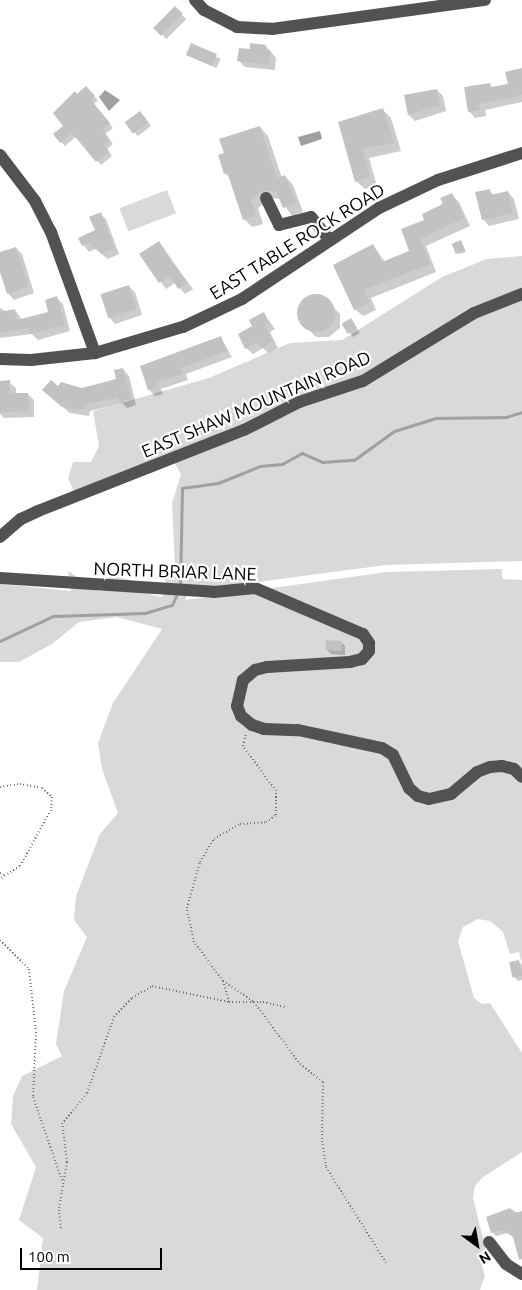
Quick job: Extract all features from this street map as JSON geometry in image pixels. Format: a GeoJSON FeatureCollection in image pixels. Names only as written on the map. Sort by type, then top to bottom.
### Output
{"type":"FeatureCollection","features":[{"type":"Feature","properties":{"kind":"street"},"geometry":{"type":"LineString","coordinates":[[195,0],[204,10],[237,27],[272,29],[485,0]]}},
{"type":"Feature","properties":{"kind":"street","name":"EAST TABLE ROCK ROAD"},"geometry":{"type":"LineString","coordinates":[[0,359],[31,360],[95,353],[183,327],[227,306],[379,208],[438,180],[522,153]]}},
{"type":"Feature","properties":{"kind":"street"},"geometry":{"type":"LineString","coordinates":[[0,155],[35,201],[51,232],[95,353]]}},
{"type":"Feature","properties":{"kind":"street"},"geometry":{"type":"LineString","coordinates":[[266,198],[279,225],[312,217],[329,239]]}},
{"type":"Feature","properties":{"kind":"street","name":"EAST SHAW MOUNTAIN ROAD"},"geometry":{"type":"LineString","coordinates":[[0,537],[21,519],[38,511],[244,430],[299,402],[363,381],[474,313],[522,294]]}},
{"type":"Feature","properties":{"kind":"street","name":"NORTH BRIAR LANE"},"geometry":{"type":"LineString","coordinates":[[0,578],[214,592],[255,588],[363,634],[369,643],[369,651],[362,659],[350,662],[267,666],[254,670],[242,680],[238,692],[237,706],[248,722]]}},
{"type":"Feature","properties":{"kind":"street"},"geometry":{"type":"LineString","coordinates":[[248,722],[264,729],[298,730],[382,748],[393,755],[409,788],[418,796],[429,799],[451,794],[477,772],[490,767],[508,768],[522,777]]}},
{"type":"Feature","properties":{"kind":"street"},"geometry":{"type":"LineString","coordinates":[[490,1242],[506,1264],[522,1274]]}},
{"type":"Feature","properties":{"kind":"path"},"geometry":{"type":"LineString","coordinates":[[248,722],[243,746],[276,791],[276,815],[266,822],[240,824],[214,839],[200,862],[187,908],[194,942],[223,981],[254,1002],[300,1064],[323,1082],[322,1141],[326,1167],[386,1263]]}},
{"type":"Feature","properties":{"kind":"path"},"geometry":{"type":"LineString","coordinates":[[0,787],[20,784],[42,788],[52,797],[51,810],[20,866],[0,879]]}},
{"type":"Feature","properties":{"kind":"path"},"geometry":{"type":"LineString","coordinates":[[0,873],[5,875]]}},
{"type":"Feature","properties":{"kind":"path"},"geometry":{"type":"LineString","coordinates":[[0,940],[28,969],[36,1032],[33,1097],[63,1184]]}},
{"type":"Feature","properties":{"kind":"path"},"geometry":{"type":"LineString","coordinates":[[223,981],[229,1002]]}},
{"type":"Feature","properties":{"kind":"path"},"geometry":{"type":"LineString","coordinates":[[61,1228],[59,1208],[67,1162],[62,1124],[87,1093],[114,1016],[132,998],[152,986],[229,1002],[254,1002],[285,1007]]}},
{"type":"Feature","properties":{"kind":"shaded area"},"geometry":{"type":"Polygon","coordinates":[[[105,90],[120,100],[109,111],[99,97],[105,90]]]}},
{"type":"Feature","properties":{"kind":"shaded area"},"geometry":{"type":"Polygon","coordinates":[[[320,131],[322,139],[301,146],[298,137],[320,131]]]}},
{"type":"Feature","properties":{"kind":"shaded area"},"geometry":{"type":"Polygon","coordinates":[[[167,190],[176,213],[128,232],[119,208],[167,190]]]}},
{"type":"Feature","properties":{"kind":"shaded area"},"geometry":{"type":"Polygon","coordinates":[[[522,256],[522,561],[386,565],[189,591],[185,600],[387,572],[502,569],[502,579],[522,580],[522,965],[519,952],[510,954],[503,932],[490,921],[478,919],[463,927],[458,941],[474,998],[482,1004],[490,1003],[522,1053],[522,1152],[483,1177],[475,1186],[473,1198],[487,1255],[480,1258],[485,1276],[480,1290],[37,1290],[43,1238],[19,1220],[36,1167],[11,1124],[13,1096],[22,1076],[62,1056],[56,1044],[64,991],[87,937],[74,920],[76,896],[100,834],[118,813],[102,769],[98,743],[113,703],[162,629],[117,617],[79,622],[52,644],[19,662],[0,662],[0,584],[71,591],[68,571],[99,591],[107,590],[109,574],[133,581],[150,594],[162,597],[166,588],[165,576],[175,568],[172,503],[181,474],[170,455],[74,492],[68,478],[73,462],[91,462],[99,446],[93,411],[209,378],[290,343],[342,340],[442,277],[487,259],[522,256]]]}},
{"type":"Feature","properties":{"kind":"building"},"geometry":{"type":"Polygon","coordinates":[[[175,6],[183,14],[161,36],[153,28],[175,6]]]}},
{"type":"Feature","properties":{"kind":"building"},"geometry":{"type":"Polygon","coordinates":[[[191,43],[217,54],[212,66],[186,55],[191,43]]]}},
{"type":"Feature","properties":{"kind":"building"},"geometry":{"type":"Polygon","coordinates":[[[250,43],[266,45],[266,50],[271,51],[269,65],[237,61],[239,48],[250,49],[250,43]]]}},
{"type":"Feature","properties":{"kind":"building"},"geometry":{"type":"Polygon","coordinates":[[[522,68],[522,95],[479,104],[480,110],[468,112],[464,87],[490,83],[491,87],[508,84],[505,72],[522,68]]]}},
{"type":"Feature","properties":{"kind":"building"},"geometry":{"type":"Polygon","coordinates":[[[86,86],[95,96],[91,100],[110,123],[102,129],[110,140],[104,145],[109,151],[96,162],[72,133],[60,143],[53,134],[63,126],[53,113],[75,91],[77,94],[86,86]]]}},
{"type":"Feature","properties":{"kind":"building"},"geometry":{"type":"Polygon","coordinates":[[[437,89],[440,105],[408,115],[404,95],[437,89]]]}},
{"type":"Feature","properties":{"kind":"building"},"geometry":{"type":"Polygon","coordinates":[[[383,108],[394,143],[362,149],[370,177],[355,182],[338,122],[383,108]]]}},
{"type":"Feature","properties":{"kind":"building"},"geometry":{"type":"Polygon","coordinates":[[[140,111],[148,122],[133,133],[125,122],[140,111]]]}},
{"type":"Feature","properties":{"kind":"building"},"geometry":{"type":"Polygon","coordinates":[[[260,126],[277,178],[285,175],[296,203],[283,208],[276,191],[263,191],[251,200],[256,215],[243,220],[227,172],[224,174],[218,155],[224,153],[219,139],[260,126]]]}},
{"type":"Feature","properties":{"kind":"building"},"geometry":{"type":"Polygon","coordinates":[[[490,189],[491,195],[508,191],[513,213],[482,220],[475,192],[490,189]]]}},
{"type":"Feature","properties":{"kind":"building"},"geometry":{"type":"Polygon","coordinates":[[[452,193],[464,218],[420,239],[430,264],[364,290],[370,302],[354,310],[333,265],[373,244],[382,262],[409,251],[401,229],[424,220],[422,214],[443,204],[440,198],[452,193]]]}},
{"type":"Feature","properties":{"kind":"building"},"geometry":{"type":"Polygon","coordinates":[[[101,212],[114,248],[101,254],[97,246],[93,248],[90,242],[82,246],[78,238],[95,230],[89,217],[101,212]]]}},
{"type":"Feature","properties":{"kind":"building"},"geometry":{"type":"Polygon","coordinates":[[[461,240],[465,250],[456,254],[452,244],[461,240]]]}},
{"type":"Feature","properties":{"kind":"building"},"geometry":{"type":"Polygon","coordinates":[[[159,241],[187,283],[178,289],[170,276],[159,283],[139,254],[159,241]]]}},
{"type":"Feature","properties":{"kind":"building"},"geometry":{"type":"Polygon","coordinates":[[[16,247],[28,287],[7,294],[0,272],[0,252],[16,247]]]}},
{"type":"Feature","properties":{"kind":"building"},"geometry":{"type":"Polygon","coordinates":[[[129,285],[137,309],[108,318],[100,294],[129,285]]]}},
{"type":"Feature","properties":{"kind":"building"},"geometry":{"type":"Polygon","coordinates":[[[316,294],[330,299],[335,313],[330,327],[316,332],[302,327],[297,313],[302,299],[316,294]]]}},
{"type":"Feature","properties":{"kind":"building"},"geometry":{"type":"Polygon","coordinates":[[[57,296],[65,325],[30,334],[28,328],[0,333],[0,312],[15,309],[17,320],[48,312],[45,300],[57,296]]]}},
{"type":"Feature","properties":{"kind":"building"},"geometry":{"type":"Polygon","coordinates":[[[264,312],[269,323],[264,325],[273,341],[261,348],[258,342],[245,349],[238,334],[252,326],[249,320],[264,312]]]}},
{"type":"Feature","properties":{"kind":"building"},"geometry":{"type":"Polygon","coordinates":[[[351,318],[357,328],[348,334],[342,324],[351,318]]]}},
{"type":"Feature","properties":{"kind":"building"},"geometry":{"type":"Polygon","coordinates":[[[221,336],[227,351],[181,368],[183,374],[156,382],[157,388],[148,390],[140,366],[221,336]]]}},
{"type":"Feature","properties":{"kind":"building"},"geometry":{"type":"Polygon","coordinates":[[[123,368],[131,399],[119,402],[118,397],[84,405],[83,410],[62,407],[42,390],[51,380],[58,386],[61,382],[82,388],[116,379],[114,370],[123,368]]]}},
{"type":"Feature","properties":{"kind":"building"},"geometry":{"type":"Polygon","coordinates":[[[10,380],[10,393],[28,393],[29,411],[0,412],[0,381],[10,380]]]}},
{"type":"Feature","properties":{"kind":"building"},"geometry":{"type":"Polygon","coordinates":[[[326,640],[342,641],[341,651],[325,650],[326,640]]]}},
{"type":"Feature","properties":{"kind":"building"},"geometry":{"type":"Polygon","coordinates":[[[519,960],[522,976],[512,978],[509,962],[519,960]]]}},
{"type":"Feature","properties":{"kind":"building"},"geometry":{"type":"Polygon","coordinates":[[[510,1208],[516,1213],[522,1211],[522,1259],[519,1260],[513,1237],[503,1230],[491,1233],[486,1217],[510,1208]]]}},
{"type":"Feature","properties":{"kind":"waterway"},"geometry":{"type":"LineString","coordinates":[[180,585],[182,488],[218,483],[260,466],[282,464],[302,453],[322,462],[354,460],[394,431],[436,418],[506,417],[522,412]]}},
{"type":"Feature","properties":{"kind":"waterway"},"geometry":{"type":"LineString","coordinates":[[0,641],[53,616],[145,613],[172,605],[176,596]]}}]}
